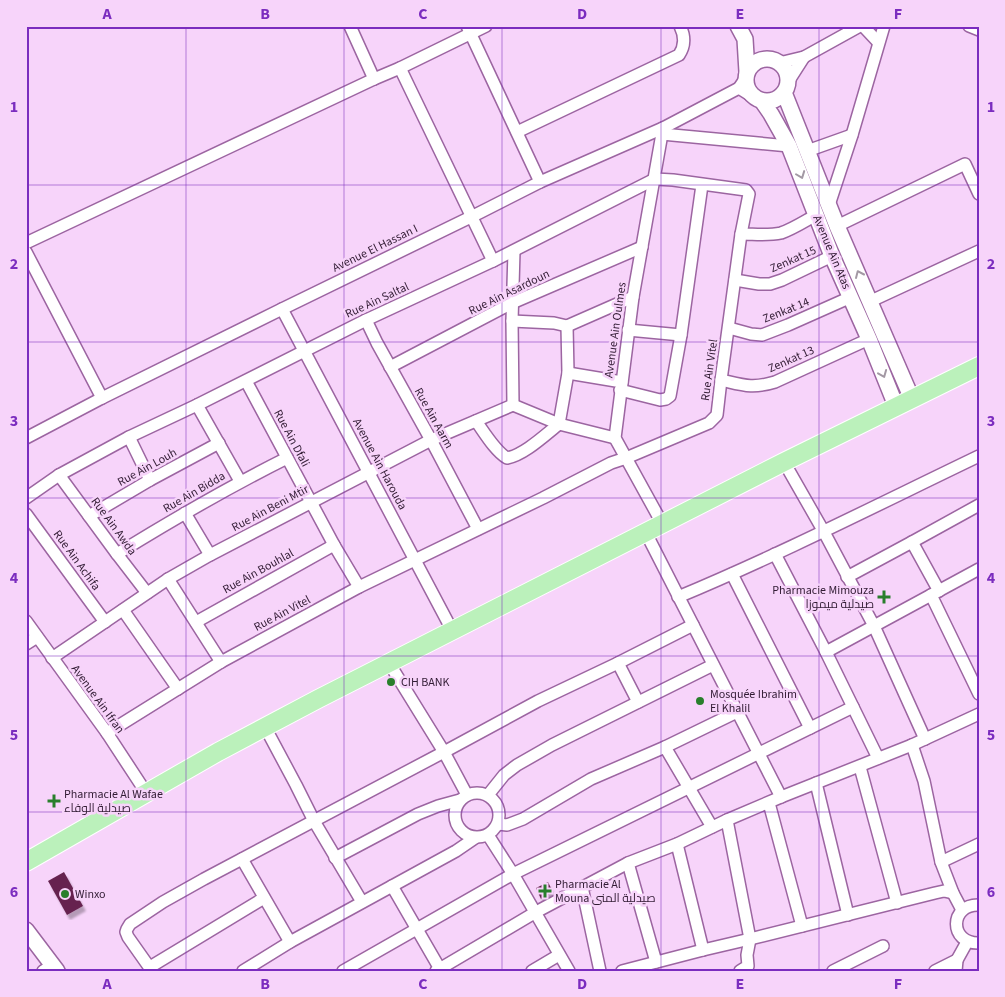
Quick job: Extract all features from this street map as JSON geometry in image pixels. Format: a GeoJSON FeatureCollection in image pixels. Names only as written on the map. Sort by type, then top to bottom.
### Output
{"type":"FeatureCollection","features":[{"type":"Feature","properties":{"kind":"main road"},"geometry":{"type":"LineString","coordinates":[[26,862],[265,727],[784,462],[979,366]]}},
{"type":"Feature","properties":{"kind":"street"},"geometry":{"type":"LineString","coordinates":[[350,26],[374,79]]}},
{"type":"Feature","properties":{"kind":"street"},"geometry":{"type":"LineString","coordinates":[[26,242],[400,68],[469,30],[486,26]]}},
{"type":"Feature","properties":{"kind":"street"},"geometry":{"type":"LineString","coordinates":[[517,132],[679,55],[683,49],[684,42],[680,26]]}},
{"type":"Feature","properties":{"kind":"street"},"geometry":{"type":"LineString","coordinates":[[744,80],[755,63],[760,60],[776,61],[804,57],[862,26],[878,42]]}},
{"type":"Feature","properties":{"kind":"street"},"geometry":{"type":"LineString","coordinates":[[829,205],[884,26]]}},
{"type":"Feature","properties":{"kind":"street"},"geometry":{"type":"LineString","coordinates":[[969,26],[979,30]]}},
{"type":"Feature","properties":{"kind":"street"},"geometry":{"type":"LineString","coordinates":[[469,30],[540,182]]}},
{"type":"Feature","properties":{"kind":"street"},"geometry":{"type":"LineString","coordinates":[[741,33],[744,80],[750,93],[758,100],[769,102],[776,100],[785,89],[804,57]]}},
{"type":"Feature","properties":{"kind":"street"},"geometry":{"type":"LineString","coordinates":[[741,33],[786,71],[785,89]]}},
{"type":"Feature","properties":{"kind":"street"},"geometry":{"type":"LineString","coordinates":[[400,68],[493,261]]}},
{"type":"Feature","properties":{"kind":"street","name":"Avenue El Hassan I"},"geometry":{"type":"LineString","coordinates":[[26,438],[102,398],[540,182],[662,131],[744,80]]}},
{"type":"Feature","properties":{"kind":"street","name":"Avenue Ain Atas"},"geometry":{"type":"LineString","coordinates":[[785,89],[785,95],[807,151],[871,301],[904,403]]}},
{"type":"Feature","properties":{"kind":"street","name":"Avenue Ain Atas"},"geometry":{"type":"LineString","coordinates":[[758,100],[770,114],[789,146],[850,297],[869,339],[904,403]]}},
{"type":"Feature","properties":{"kind":"street"},"geometry":{"type":"LineString","coordinates":[[662,131],[789,146]]}},
{"type":"Feature","properties":{"kind":"street","name":"Avenue Ain Oulmes"},"geometry":{"type":"LineString","coordinates":[[615,438],[633,296],[662,131]]}},
{"type":"Feature","properties":{"kind":"street"},"geometry":{"type":"LineString","coordinates":[[807,151],[852,135]]}},
{"type":"Feature","properties":{"kind":"street"},"geometry":{"type":"LineString","coordinates":[[838,226],[965,164],[979,194]]}},
{"type":"Feature","properties":{"kind":"street"},"geometry":{"type":"LineString","coordinates":[[568,374],[621,386],[660,400],[668,398],[672,392],[702,184],[655,179]]}},
{"type":"Feature","properties":{"kind":"street","name":"Rue Ain Saltal"},"geometry":{"type":"LineString","coordinates":[[26,498],[59,475],[129,437],[366,320],[514,251],[655,179]]}},
{"type":"Feature","properties":{"kind":"street","name":"Rue Ain Vitel"},"geometry":{"type":"LineString","coordinates":[[106,733],[221,662],[359,586],[543,498],[599,468],[710,423],[715,419],[741,234],[750,196],[746,190],[702,184]]}},
{"type":"Feature","properties":{"kind":"street"},"geometry":{"type":"LineString","coordinates":[[741,234],[780,233],[816,215]]}},
{"type":"Feature","properties":{"kind":"street","name":"Rue Ain Asardoun"},"geometry":{"type":"LineString","coordinates":[[390,367],[512,303],[642,247]]}},
{"type":"Feature","properties":{"kind":"street"},"geometry":{"type":"LineString","coordinates":[[514,251],[512,405],[559,424],[615,438],[663,525]]}},
{"type":"Feature","properties":{"kind":"street"},"geometry":{"type":"LineString","coordinates":[[871,301],[979,251]]}},
{"type":"Feature","properties":{"kind":"street"},"geometry":{"type":"LineString","coordinates":[[26,252],[102,398]]}},
{"type":"Feature","properties":{"kind":"street","name":"Zenkat 15"},"geometry":{"type":"LineString","coordinates":[[735,280],[770,284],[832,256]]}},
{"type":"Feature","properties":{"kind":"street"},"geometry":{"type":"LineString","coordinates":[[512,320],[554,322],[568,326],[633,296]]}},
{"type":"Feature","properties":{"kind":"street","name":"Zenkat 14"},"geometry":{"type":"LineString","coordinates":[[729,328],[762,335],[850,297]]}},
{"type":"Feature","properties":{"kind":"street","name":"Avenue Ain Harouda"},"geometry":{"type":"LineString","coordinates":[[282,309],[453,632]]}},
{"type":"Feature","properties":{"kind":"street","name":"Rue Ain Aarm"},"geometry":{"type":"LineString","coordinates":[[366,320],[478,529]]}},
{"type":"Feature","properties":{"kind":"street"},"geometry":{"type":"LineString","coordinates":[[476,420],[507,458],[524,450],[559,424],[568,374],[568,326]]}},
{"type":"Feature","properties":{"kind":"street"},"geometry":{"type":"LineString","coordinates":[[628,330],[681,335]]}},
{"type":"Feature","properties":{"kind":"street","name":"Zenkat 13"},"geometry":{"type":"LineString","coordinates":[[721,380],[751,387],[763,386],[869,339]]}},
{"type":"Feature","properties":{"kind":"street","name":"Rue Ain Dfali"},"geometry":{"type":"LineString","coordinates":[[246,380],[334,545],[359,586]]}},
{"type":"Feature","properties":{"kind":"street"},"geometry":{"type":"LineString","coordinates":[[197,405],[240,481]]}},
{"type":"Feature","properties":{"kind":"street","name":"Rue Ain Beni Mtir"},"geometry":{"type":"LineString","coordinates":[[52,658],[168,579],[210,555],[431,440],[512,405]]}},
{"type":"Feature","properties":{"kind":"street"},"geometry":{"type":"LineString","coordinates":[[129,437],[150,480]]}},
{"type":"Feature","properties":{"kind":"street","name":"Rue Ain Louh"},"geometry":{"type":"LineString","coordinates":[[89,516],[150,480],[219,443]]}},
{"type":"Feature","properties":{"kind":"street","name":"Rue Ain Bidda"},"geometry":{"type":"LineString","coordinates":[[117,554],[240,481],[287,458]]}},
{"type":"Feature","properties":{"kind":"street"},"geometry":{"type":"LineString","coordinates":[[678,596],[776,554],[978,459]]}},
{"type":"Feature","properties":{"kind":"street"},"geometry":{"type":"LineString","coordinates":[[784,462],[874,626],[925,739]]}},
{"type":"Feature","properties":{"kind":"street","name":"Rue Ain Awda"},"geometry":{"type":"LineString","coordinates":[[59,475],[147,593]]}},
{"type":"Feature","properties":{"kind":"street"},"geometry":{"type":"LineString","coordinates":[[848,577],[979,505]]}},
{"type":"Feature","properties":{"kind":"street"},"geometry":{"type":"LineString","coordinates":[[185,513],[210,555]]}},
{"type":"Feature","properties":{"kind":"street","name":"Rue Ain Achifa"},"geometry":{"type":"LineString","coordinates":[[26,514],[105,622]]}},
{"type":"Feature","properties":{"kind":"street"},"geometry":{"type":"LineString","coordinates":[[646,532],[781,797]]}},
{"type":"Feature","properties":{"kind":"street"},"geometry":{"type":"LineString","coordinates":[[912,542],[979,694]]}},
{"type":"Feature","properties":{"kind":"street","name":"Rue Ain Bouhlal"},"geometry":{"type":"LineString","coordinates":[[196,622],[334,545]]}},
{"type":"Feature","properties":{"kind":"street"},"geometry":{"type":"LineString","coordinates":[[776,554],[878,758]]}},
{"type":"Feature","properties":{"kind":"street"},"geometry":{"type":"LineString","coordinates":[[826,652],[979,569]]}},
{"type":"Feature","properties":{"kind":"street"},"geometry":{"type":"LineString","coordinates":[[732,574],[810,728]]}},
{"type":"Feature","properties":{"kind":"street"},"geometry":{"type":"LineString","coordinates":[[168,579],[221,662]]}},
{"type":"Feature","properties":{"kind":"street"},"geometry":{"type":"LineString","coordinates":[[123,610],[178,689]]}},
{"type":"Feature","properties":{"kind":"street","name":"Avenue Ain Ifran"},"geometry":{"type":"LineString","coordinates":[[26,622],[106,733],[147,794]]}},
{"type":"Feature","properties":{"kind":"street"},"geometry":{"type":"LineString","coordinates":[[264,898],[151,969],[126,932],[130,924],[163,902],[242,859],[538,701],[693,625]]}},
{"type":"Feature","properties":{"kind":"street"},"geometry":{"type":"LineString","coordinates":[[26,644],[37,637]]}},
{"type":"Feature","properties":{"kind":"street"},"geometry":{"type":"LineString","coordinates":[[389,663],[444,752],[464,797]]}},
{"type":"Feature","properties":{"kind":"street"},"geometry":{"type":"LineString","coordinates":[[618,663],[638,702]]}},
{"type":"Feature","properties":{"kind":"street"},"geometry":{"type":"LineString","coordinates":[[488,795],[504,775],[517,765],[552,745],[713,665]]}},
{"type":"Feature","properties":{"kind":"street"},"geometry":{"type":"LineString","coordinates":[[343,971],[513,874],[853,707]]}},
{"type":"Feature","properties":{"kind":"street"},"geometry":{"type":"LineString","coordinates":[[498,824],[507,824],[523,818],[591,779],[665,747],[738,712]]}},
{"type":"Feature","properties":{"kind":"street"},"geometry":{"type":"LineString","coordinates":[[392,886],[438,970],[536,912],[628,863],[676,844],[781,797],[912,746],[979,714]]}},
{"type":"Feature","properties":{"kind":"street"},"geometry":{"type":"LineString","coordinates":[[265,727],[314,821],[362,902]]}},
{"type":"Feature","properties":{"kind":"street"},"geometry":{"type":"LineString","coordinates":[[912,746],[924,781],[941,862],[962,910]]}},
{"type":"Feature","properties":{"kind":"street"},"geometry":{"type":"LineString","coordinates":[[665,747],[712,827]]}},
{"type":"Feature","properties":{"kind":"street"},"geometry":{"type":"LineString","coordinates":[[860,767],[896,903]]}},
{"type":"Feature","properties":{"kind":"street"},"geometry":{"type":"LineString","coordinates":[[816,783],[848,915]]}},
{"type":"Feature","properties":{"kind":"street"},"geometry":{"type":"LineString","coordinates":[[243,971],[290,942],[456,851],[475,838],[488,835],[498,824],[499,811],[496,802],[488,795],[478,792],[418,814],[335,858]]}},
{"type":"Feature","properties":{"kind":"street"},"geometry":{"type":"LineString","coordinates":[[464,797],[455,808],[454,819],[458,828],[466,835],[475,838]]}},
{"type":"Feature","properties":{"kind":"street"},"geometry":{"type":"LineString","coordinates":[[769,803],[802,926]]}},
{"type":"Feature","properties":{"kind":"street"},"geometry":{"type":"LineString","coordinates":[[727,820],[750,940],[746,969]]}},
{"type":"Feature","properties":{"kind":"street"},"geometry":{"type":"LineString","coordinates":[[488,835],[536,912],[569,971]]}},
{"type":"Feature","properties":{"kind":"street"},"geometry":{"type":"LineString","coordinates":[[676,844],[704,950]]}},
{"type":"Feature","properties":{"kind":"street"},"geometry":{"type":"LineString","coordinates":[[941,862],[979,844]]}},
{"type":"Feature","properties":{"kind":"street"},"geometry":{"type":"LineString","coordinates":[[242,859],[290,942]]}},
{"type":"Feature","properties":{"kind":"street"},"geometry":{"type":"LineString","coordinates":[[628,863],[656,962]]}},
{"type":"Feature","properties":{"kind":"street"},"geometry":{"type":"LineString","coordinates":[[582,888],[600,971]]}},
{"type":"Feature","properties":{"kind":"street"},"geometry":{"type":"LineString","coordinates":[[622,971],[944,891],[953,893]]}},
{"type":"Feature","properties":{"kind":"street"},"geometry":{"type":"LineString","coordinates":[[979,905],[962,910],[956,921],[958,933],[962,938],[972,944],[979,943]]}},
{"type":"Feature","properties":{"kind":"street"},"geometry":{"type":"LineString","coordinates":[[26,930],[51,969]]}},
{"type":"Feature","properties":{"kind":"street"},"geometry":{"type":"LineString","coordinates":[[935,971],[957,965],[967,942]]}},
{"type":"Feature","properties":{"kind":"street"},"geometry":{"type":"LineString","coordinates":[[833,971],[883,946]]}},
{"type":"Feature","properties":{"kind":"street"},"geometry":{"type":"LineString","coordinates":[[532,971],[560,955]]}},
{"type":"Feature","properties":{"kind":"building","name":"Winxo"},"geometry":{"type":"Polygon","coordinates":[[[64,872],[83,906],[67,915],[48,881],[64,872]]]}},
{"type":"Feature","properties":{"kind":"building"},"geometry":{"type":"Polygon","coordinates":[[[548,882],[553,892],[541,899],[536,888],[548,882]]]}},
{"type":"Feature","properties":{"kind":"place","name":"Pharmacie Mimouza صيدلية ميموزا"},"geometry":{"type":"Point","coordinates":[884,597]}},
{"type":"Feature","properties":{"kind":"place","name":"CIH BANK"},"geometry":{"type":"Point","coordinates":[391,682]}},
{"type":"Feature","properties":{"kind":"place","name":"Mosquée Ibrahim El Khalil"},"geometry":{"type":"Point","coordinates":[700,701]}},
{"type":"Feature","properties":{"kind":"place","name":"Pharmacie Al Wafae صيدلية الوفاء"},"geometry":{"type":"Point","coordinates":[54,801]}},
{"type":"Feature","properties":{"kind":"place","name":"Pharmacie Al Mouna صيدلية المنى"},"geometry":{"type":"Point","coordinates":[545,891]}},
{"type":"Feature","properties":{"kind":"place","name":"Winxo"},"geometry":{"type":"Point","coordinates":[65,894]}}]}
